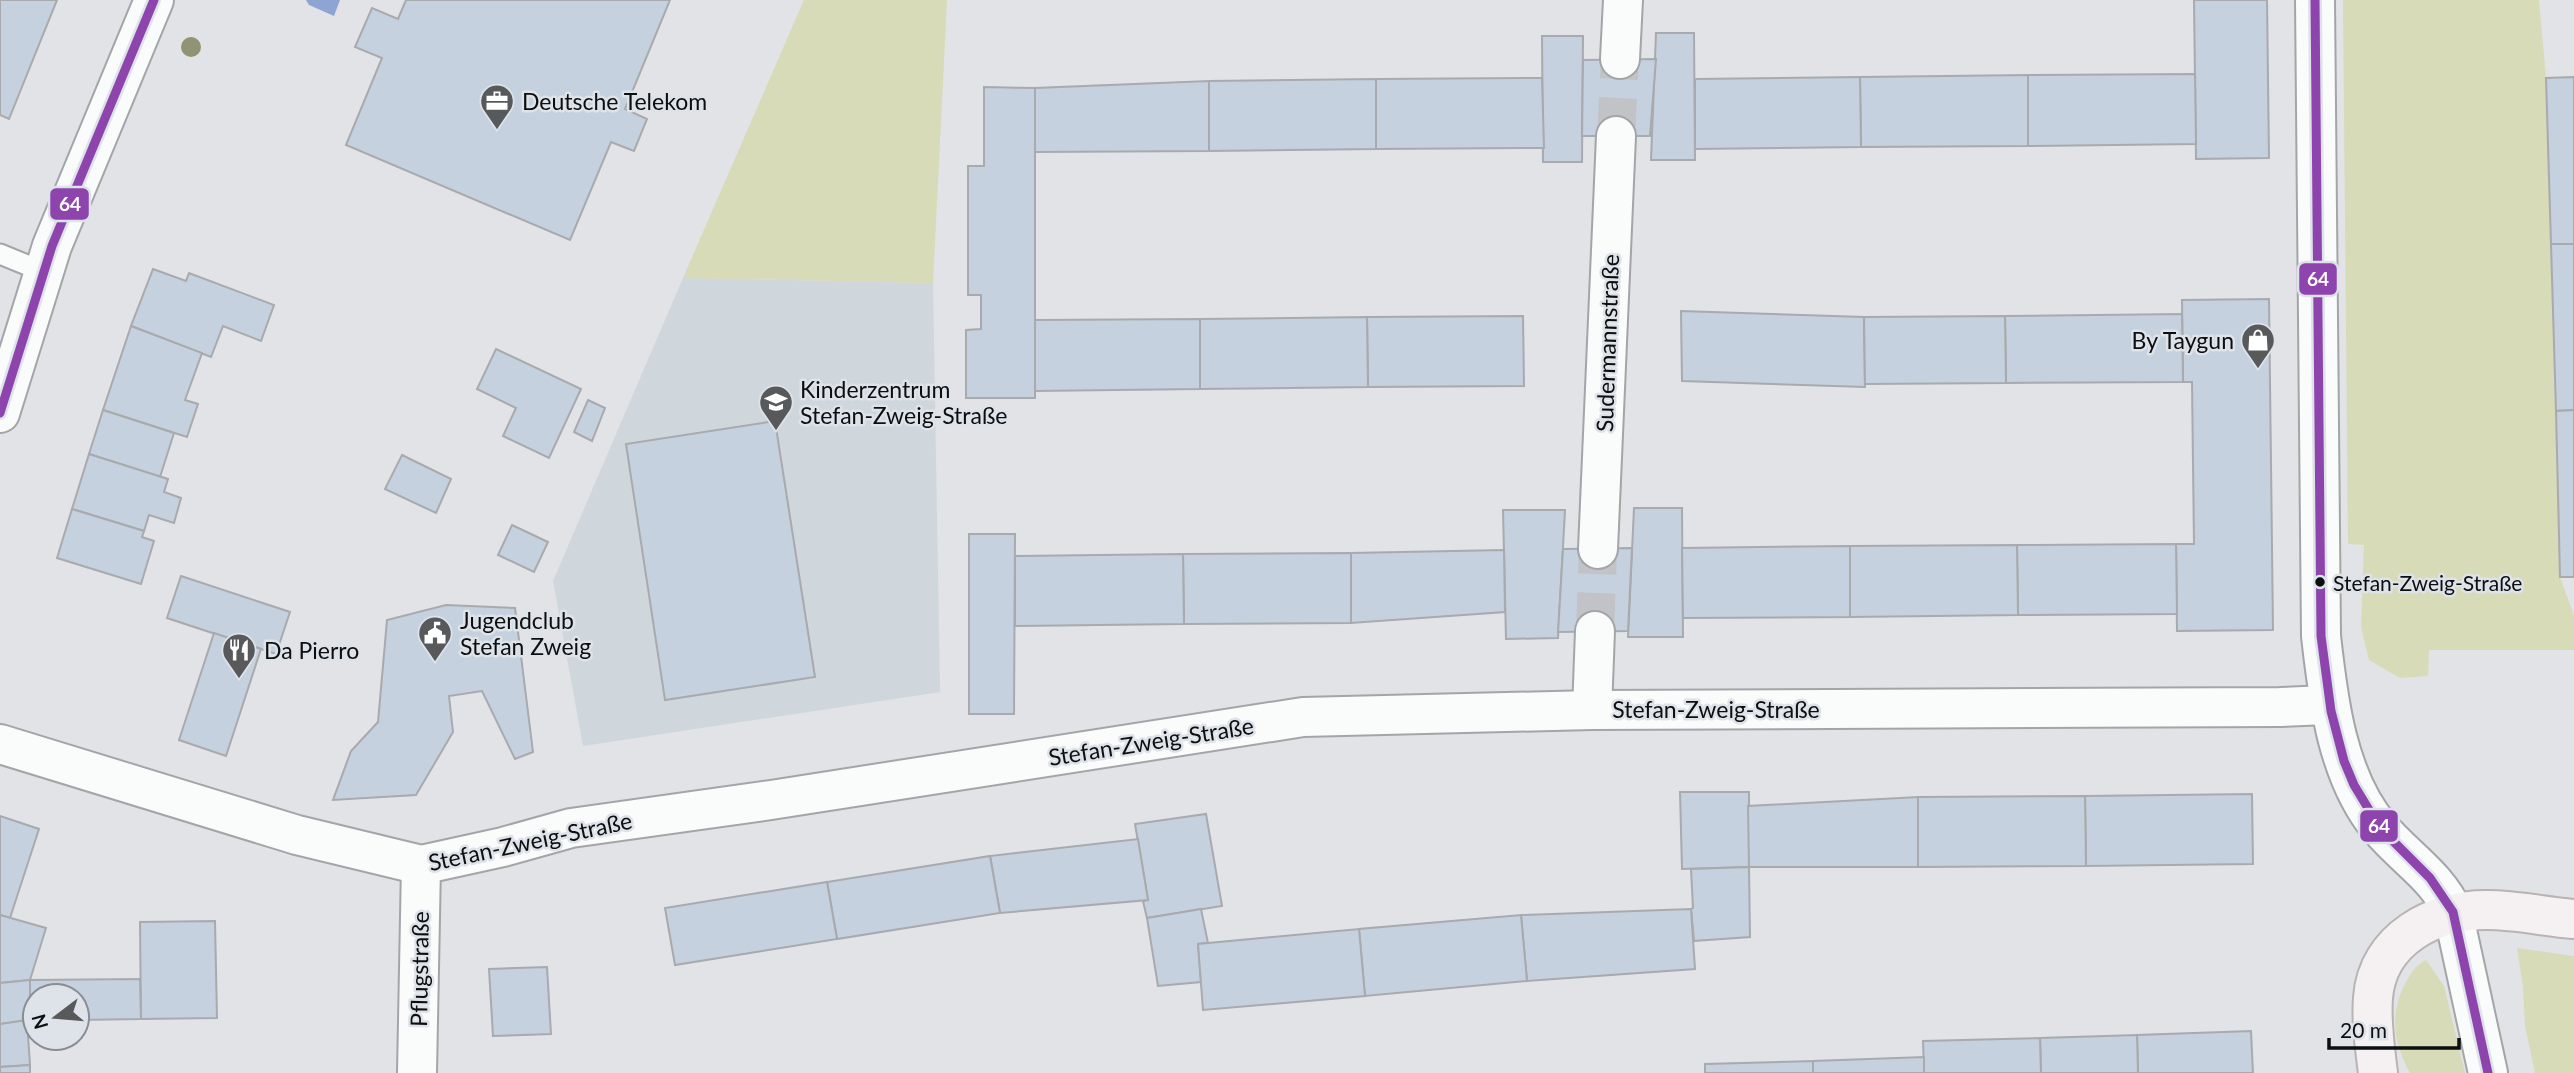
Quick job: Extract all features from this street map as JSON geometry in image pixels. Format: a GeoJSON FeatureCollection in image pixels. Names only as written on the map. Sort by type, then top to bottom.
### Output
{"type":"FeatureCollection","features":[{"type":"Feature","properties":{"kind":"main road"},"geometry":{"type":"LineString","coordinates":[[2378,1073],[2372,1020],[2373,995],[2380,971],[2391,950],[2406,934],[2425,922],[2453,912],[2489,910],[2574,919]]}},
{"type":"Feature","properties":{"kind":"street"},"geometry":{"type":"LineString","coordinates":[[0,413],[52,246],[154,0]]}},
{"type":"Feature","properties":{"kind":"street"},"geometry":{"type":"LineString","coordinates":[[1620,60],[1623,0]]}},
{"type":"Feature","properties":{"kind":"street"},"geometry":{"type":"LineString","coordinates":[[2315,0],[2321,636],[2329,705],[2340,746],[2365,808],[2379,828],[2438,886],[2453,912],[2488,1073]]}},
{"type":"Feature","properties":{"kind":"street","name":"Sudermannstraße"},"geometry":{"type":"LineString","coordinates":[[1598,549],[1616,136]]}},
{"type":"Feature","properties":{"kind":"street"},"geometry":{"type":"LineString","coordinates":[[1592,710],[1595,631]]}},
{"type":"Feature","properties":{"kind":"street","name":"Stefan-Zweig-Straße"},"geometry":{"type":"LineString","coordinates":[[0,744],[297,835],[421,865],[503,847],[571,828],[771,800],[1303,717],[1592,710],[2329,705]]}},
{"type":"Feature","properties":{"kind":"street","name":"Pflugstraße"},"geometry":{"type":"LineString","coordinates":[[417,1073],[421,865]]}},
{"type":"Feature","properties":{"kind":"lane"},"geometry":{"type":"LineString","coordinates":[[0,254],[44,272]]}},
{"type":"Feature","properties":{"kind":"shaded area","name":"Kinderzentrum Stefan-Zweig-Straße"},"geometry":{"type":"Polygon","coordinates":[[[683,278],[933,283],[940,692],[583,746],[553,581],[683,278]]]}},
{"type":"Feature","properties":{"kind":"green space"},"geometry":{"type":"Polygon","coordinates":[[[804,0],[947,0],[933,283],[683,278],[804,0]]]}},
{"type":"Feature","properties":{"kind":"green space"},"geometry":{"type":"Polygon","coordinates":[[[2343,0],[2539,0],[2546,78],[2560,577],[2574,616],[2574,650],[2429,650],[2428,676],[2400,678],[2369,660],[2361,627],[2364,545],[2348,544],[2343,0]]]}},
{"type":"Feature","properties":{"kind":"green space"},"geometry":{"type":"Polygon","coordinates":[[[2517,948],[2574,956],[2574,1073],[2535,1073],[2525,1026],[2517,948]]]}},
{"type":"Feature","properties":{"kind":"green space"},"geometry":{"type":"Polygon","coordinates":[[[2426,960],[2444,986],[2465,1073],[2410,1073],[2400,1051],[2395,1018],[2400,996],[2411,973],[2426,960]]]}},
{"type":"Feature","properties":{"kind":"water"},"geometry":{"type":"Polygon","coordinates":[[[306,0],[340,0],[334,16],[309,5],[306,0]]]}},
{"type":"Feature","properties":{"kind":"building"},"geometry":{"type":"Polygon","coordinates":[[[0,0],[57,0],[9,119],[0,115],[0,0]]]}},
{"type":"Feature","properties":{"kind":"building","name":"Deutsche Telekom"},"geometry":{"type":"Polygon","coordinates":[[[406,0],[670,0],[625,109],[647,119],[634,151],[611,142],[570,240],[346,145],[382,58],[355,47],[372,8],[398,19],[406,0]]]}},
{"type":"Feature","properties":{"kind":"building"},"geometry":{"type":"Polygon","coordinates":[[[2194,0],[2267,0],[2269,158],[2196,159],[2194,0]]]}},
{"type":"Feature","properties":{"kind":"building"},"geometry":{"type":"Polygon","coordinates":[[[1656,33],[1694,33],[1695,160],[1651,160],[1656,33]]]}},
{"type":"Feature","properties":{"kind":"building"},"geometry":{"type":"Polygon","coordinates":[[[1542,36],[1583,36],[1582,162],[1543,162],[1542,36]]]}},
{"type":"Feature","properties":{"kind":"building"},"geometry":{"type":"Polygon","coordinates":[[[1656,59],[1650,136],[1582,136],[1583,60],[1656,59]]]}},
{"type":"Feature","properties":{"kind":"building"},"geometry":{"type":"Polygon","coordinates":[[[2195,74],[2196,144],[2028,146],[2028,75],[2195,74]]]}},
{"type":"Feature","properties":{"kind":"building"},"geometry":{"type":"Polygon","coordinates":[[[2028,75],[2028,146],[1861,147],[1860,77],[2028,75]]]}},
{"type":"Feature","properties":{"kind":"building"},"geometry":{"type":"Polygon","coordinates":[[[1860,77],[1861,147],[1695,149],[1695,79],[1860,77]]]}},
{"type":"Feature","properties":{"kind":"building"},"geometry":{"type":"Polygon","coordinates":[[[2574,77],[2574,244],[2551,244],[2546,78],[2574,77]]]}},
{"type":"Feature","properties":{"kind":"building"},"geometry":{"type":"Polygon","coordinates":[[[1542,78],[1544,148],[1376,149],[1376,79],[1542,78]]]}},
{"type":"Feature","properties":{"kind":"building"},"geometry":{"type":"Polygon","coordinates":[[[1376,79],[1376,149],[1209,151],[1209,81],[1376,79]]]}},
{"type":"Feature","properties":{"kind":"building"},"geometry":{"type":"Polygon","coordinates":[[[1209,81],[1209,151],[1035,152],[1035,88],[1209,81]]]}},
{"type":"Feature","properties":{"kind":"building"},"geometry":{"type":"Polygon","coordinates":[[[984,87],[1035,88],[1035,398],[966,398],[966,330],[981,329],[981,295],[968,295],[968,166],[984,166],[984,87]]]}},
{"type":"Feature","properties":{"kind":"building"},"geometry":{"type":"Polygon","coordinates":[[[2551,244],[2574,244],[2574,410],[2556,411],[2551,244]]]}},
{"type":"Feature","properties":{"kind":"building"},"geometry":{"type":"Polygon","coordinates":[[[153,269],[186,281],[189,273],[274,305],[261,341],[223,326],[211,357],[131,326],[153,269]]]}},
{"type":"Feature","properties":{"kind":"building"},"geometry":{"type":"Polygon","coordinates":[[[2269,299],[2273,630],[2177,631],[2176,544],[2194,544],[2192,382],[2183,382],[2182,300],[2269,299]]]}},
{"type":"Feature","properties":{"kind":"building"},"geometry":{"type":"Polygon","coordinates":[[[1681,311],[1864,317],[1865,387],[1682,381],[1681,311]]]}},
{"type":"Feature","properties":{"kind":"building"},"geometry":{"type":"Polygon","coordinates":[[[2182,314],[2183,382],[2006,383],[2005,316],[2182,314]]]}},
{"type":"Feature","properties":{"kind":"building"},"geometry":{"type":"Polygon","coordinates":[[[1523,316],[1524,386],[1368,387],[1367,317],[1523,316]]]}},
{"type":"Feature","properties":{"kind":"building"},"geometry":{"type":"Polygon","coordinates":[[[2005,316],[2006,383],[1865,384],[1864,317],[2005,316]]]}},
{"type":"Feature","properties":{"kind":"building"},"geometry":{"type":"Polygon","coordinates":[[[1367,317],[1368,387],[1200,389],[1200,319],[1367,317]]]}},
{"type":"Feature","properties":{"kind":"building"},"geometry":{"type":"Polygon","coordinates":[[[1200,319],[1200,389],[1035,391],[1035,320],[1200,319]]]}},
{"type":"Feature","properties":{"kind":"building"},"geometry":{"type":"Polygon","coordinates":[[[131,326],[202,353],[185,400],[198,404],[187,437],[103,410],[131,326]]]}},
{"type":"Feature","properties":{"kind":"building"},"geometry":{"type":"Polygon","coordinates":[[[496,349],[581,389],[549,458],[503,436],[516,408],[477,389],[496,349]]]}},
{"type":"Feature","properties":{"kind":"building"},"geometry":{"type":"Polygon","coordinates":[[[588,400],[605,408],[592,441],[574,432],[588,400]]]}},
{"type":"Feature","properties":{"kind":"building"},"geometry":{"type":"Polygon","coordinates":[[[103,410],[174,433],[160,477],[89,454],[103,410]]]}},
{"type":"Feature","properties":{"kind":"building"},"geometry":{"type":"Polygon","coordinates":[[[2574,410],[2574,577],[2560,577],[2556,411],[2574,410]]]}},
{"type":"Feature","properties":{"kind":"building"},"geometry":{"type":"Polygon","coordinates":[[[775,421],[815,677],[665,700],[626,444],[775,421]]]}},
{"type":"Feature","properties":{"kind":"building"},"geometry":{"type":"Polygon","coordinates":[[[89,454],[168,479],[164,492],[181,498],[174,523],[149,515],[144,531],[72,509],[89,454]]]}},
{"type":"Feature","properties":{"kind":"building"},"geometry":{"type":"Polygon","coordinates":[[[402,455],[451,479],[436,513],[385,489],[402,455]]]}},
{"type":"Feature","properties":{"kind":"building"},"geometry":{"type":"Polygon","coordinates":[[[1634,508],[1682,508],[1683,637],[1628,637],[1634,508]]]}},
{"type":"Feature","properties":{"kind":"building"},"geometry":{"type":"Polygon","coordinates":[[[72,509],[144,531],[142,537],[154,541],[141,584],[57,558],[72,509]]]}},
{"type":"Feature","properties":{"kind":"building"},"geometry":{"type":"Polygon","coordinates":[[[1503,510],[1565,510],[1558,638],[1506,639],[1503,510]]]}},
{"type":"Feature","properties":{"kind":"building"},"geometry":{"type":"Polygon","coordinates":[[[512,525],[548,542],[534,572],[498,555],[512,525]]]}},
{"type":"Feature","properties":{"kind":"building"},"geometry":{"type":"Polygon","coordinates":[[[969,534],[1015,534],[1014,714],[969,714],[969,534]]]}},
{"type":"Feature","properties":{"kind":"building"},"geometry":{"type":"Polygon","coordinates":[[[2176,544],[2177,614],[2018,615],[2017,545],[2176,544]]]}},
{"type":"Feature","properties":{"kind":"building"},"geometry":{"type":"Polygon","coordinates":[[[2017,545],[2018,615],[1850,617],[1850,546],[2017,545]]]}},
{"type":"Feature","properties":{"kind":"building"},"geometry":{"type":"Polygon","coordinates":[[[1850,546],[1850,617],[1683,618],[1682,548],[1850,546]]]}},
{"type":"Feature","properties":{"kind":"building"},"geometry":{"type":"Polygon","coordinates":[[[1632,548],[1628,631],[1558,632],[1563,549],[1632,548]]]}},
{"type":"Feature","properties":{"kind":"building"},"geometry":{"type":"Polygon","coordinates":[[[1504,550],[1505,612],[1351,623],[1351,553],[1504,550]]]}},
{"type":"Feature","properties":{"kind":"building"},"geometry":{"type":"Polygon","coordinates":[[[1351,553],[1351,623],[1184,624],[1183,554],[1351,553]]]}},
{"type":"Feature","properties":{"kind":"building"},"geometry":{"type":"Polygon","coordinates":[[[1183,554],[1184,624],[1015,626],[1015,556],[1183,554]]]}},
{"type":"Feature","properties":{"kind":"building"},"geometry":{"type":"Polygon","coordinates":[[[181,576],[290,612],[276,654],[167,618],[181,576]]]}},
{"type":"Feature","properties":{"kind":"building"},"geometry":{"type":"Polygon","coordinates":[[[446,605],[515,608],[533,752],[515,759],[482,691],[449,696],[453,732],[416,795],[333,800],[351,751],[378,722],[387,620],[446,605]]]}},
{"type":"Feature","properties":{"kind":"building"},"geometry":{"type":"Polygon","coordinates":[[[214,633],[261,649],[226,756],[179,740],[214,633]]]}},
{"type":"Feature","properties":{"kind":"building"},"geometry":{"type":"Polygon","coordinates":[[[1680,792],[1749,792],[1749,867],[1682,869],[1680,792]]]}},
{"type":"Feature","properties":{"kind":"building"},"geometry":{"type":"Polygon","coordinates":[[[2252,794],[2253,864],[2086,866],[2085,796],[2252,794]]]}},
{"type":"Feature","properties":{"kind":"building"},"geometry":{"type":"Polygon","coordinates":[[[2085,796],[2086,866],[1918,867],[1918,797],[2085,796]]]}},
{"type":"Feature","properties":{"kind":"building"},"geometry":{"type":"Polygon","coordinates":[[[1918,797],[1918,867],[1749,867],[1748,806],[1918,797]]]}},
{"type":"Feature","properties":{"kind":"building"},"geometry":{"type":"Polygon","coordinates":[[[1206,814],[1222,906],[1147,918],[1143,901],[1148,900],[1135,824],[1206,814]]]}},
{"type":"Feature","properties":{"kind":"building"},"geometry":{"type":"Polygon","coordinates":[[[0,816],[39,829],[10,918],[0,915],[0,816]]]}},
{"type":"Feature","properties":{"kind":"building"},"geometry":{"type":"Polygon","coordinates":[[[1138,839],[1148,900],[1000,913],[990,856],[1138,839]]]}},
{"type":"Feature","properties":{"kind":"building"},"geometry":{"type":"Polygon","coordinates":[[[990,856],[1000,913],[837,939],[827,882],[990,856]]]}},
{"type":"Feature","properties":{"kind":"building"},"geometry":{"type":"Polygon","coordinates":[[[1749,867],[1750,937],[1694,941],[1691,869],[1749,867]]]}},
{"type":"Feature","properties":{"kind":"building"},"geometry":{"type":"Polygon","coordinates":[[[827,882],[837,939],[675,965],[665,908],[827,882]]]}},
{"type":"Feature","properties":{"kind":"building"},"geometry":{"type":"Polygon","coordinates":[[[1201,909],[1208,943],[1198,944],[1201,982],[1158,986],[1147,918],[1201,909]]]}},
{"type":"Feature","properties":{"kind":"building"},"geometry":{"type":"Polygon","coordinates":[[[1691,909],[1695,969],[1527,981],[1521,915],[1691,909]]]}},
{"type":"Feature","properties":{"kind":"building"},"geometry":{"type":"Polygon","coordinates":[[[0,915],[46,928],[30,980],[0,983],[0,915]]]}},
{"type":"Feature","properties":{"kind":"building"},"geometry":{"type":"Polygon","coordinates":[[[1521,915],[1527,981],[1365,996],[1359,929],[1521,915]]]}},
{"type":"Feature","properties":{"kind":"building"},"geometry":{"type":"Polygon","coordinates":[[[215,921],[217,1018],[141,1019],[140,922],[215,921]]]}},
{"type":"Feature","properties":{"kind":"building"},"geometry":{"type":"Polygon","coordinates":[[[1359,929],[1365,996],[1203,1010],[1198,944],[1359,929]]]}},
{"type":"Feature","properties":{"kind":"building"},"geometry":{"type":"Polygon","coordinates":[[[547,967],[551,1034],[493,1036],[489,969],[547,967]]]}},
{"type":"Feature","properties":{"kind":"building"},"geometry":{"type":"Polygon","coordinates":[[[140,979],[141,1019],[91,1020],[91,982],[30,980],[140,979]]]}},
{"type":"Feature","properties":{"kind":"building"},"geometry":{"type":"Polygon","coordinates":[[[30,980],[21,982],[21,1022],[0,1024],[0,983],[30,980]]]}},
{"type":"Feature","properties":{"kind":"building"},"geometry":{"type":"Polygon","coordinates":[[[21,1021],[21,1052],[29,1052],[30,1065],[0,1067],[0,1024],[21,1021]]]}},
{"type":"Feature","properties":{"kind":"building"},"geometry":{"type":"Polygon","coordinates":[[[2251,1031],[2253,1073],[2138,1073],[2137,1035],[2251,1031]]]}},
{"type":"Feature","properties":{"kind":"building"},"geometry":{"type":"Polygon","coordinates":[[[2137,1035],[2138,1073],[2041,1073],[2040,1038],[2137,1035]]]}},
{"type":"Feature","properties":{"kind":"building"},"geometry":{"type":"Polygon","coordinates":[[[2040,1038],[2041,1073],[1924,1073],[1923,1041],[2040,1038]]]}},
{"type":"Feature","properties":{"kind":"building"},"geometry":{"type":"Polygon","coordinates":[[[1924,1057],[1924,1073],[1813,1073],[1813,1061],[1924,1057]]]}},
{"type":"Feature","properties":{"kind":"building"},"geometry":{"type":"Polygon","coordinates":[[[1813,1061],[1813,1073],[1705,1073],[1705,1064],[1813,1061]]]}},
{"type":"Feature","properties":{"kind":"building"},"geometry":{"type":"Polygon","coordinates":[[[30,1065],[30,1073],[0,1073],[0,1067],[30,1065]]]}},
{"type":"Feature","properties":{"kind":"tunnel"},"geometry":{"type":"LineString","coordinates":[[1616,136],[1620,59]]}},
{"type":"Feature","properties":{"kind":"tunnel"},"geometry":{"type":"LineString","coordinates":[[1595,631],[1598,549]]}},
{"type":"Feature","properties":{"kind":"transit line","name":"64"},"geometry":{"type":"LineString","coordinates":[[0,413],[52,246],[154,0]]}},
{"type":"Feature","properties":{"kind":"transit line","name":"64"},"geometry":{"type":"LineString","coordinates":[[2315,0],[2321,636],[2331,711],[2344,761],[2354,785],[2380,828],[2430,878],[2453,912],[2488,1073]]}},
{"type":"Feature","properties":{"kind":"place","name":"Deutsche Telekom"},"geometry":{"type":"Point","coordinates":[497,131]}},
{"type":"Feature","properties":{"kind":"place","name":"By Taygun"},"geometry":{"type":"Point","coordinates":[2258,370]}},
{"type":"Feature","properties":{"kind":"place","name":"Kinderzentrum Stefan-Zweig-Straße"},"geometry":{"type":"Point","coordinates":[776,432]}},
{"type":"Feature","properties":{"kind":"place","name":"Stefan-Zweig-Straße"},"geometry":{"type":"Point","coordinates":[2320,582]}},
{"type":"Feature","properties":{"kind":"place","name":"Jugendclub Stefan Zweig"},"geometry":{"type":"Point","coordinates":[435,663]}},
{"type":"Feature","properties":{"kind":"place","name":"Da Pierro"},"geometry":{"type":"Point","coordinates":[239,680]}}]}
